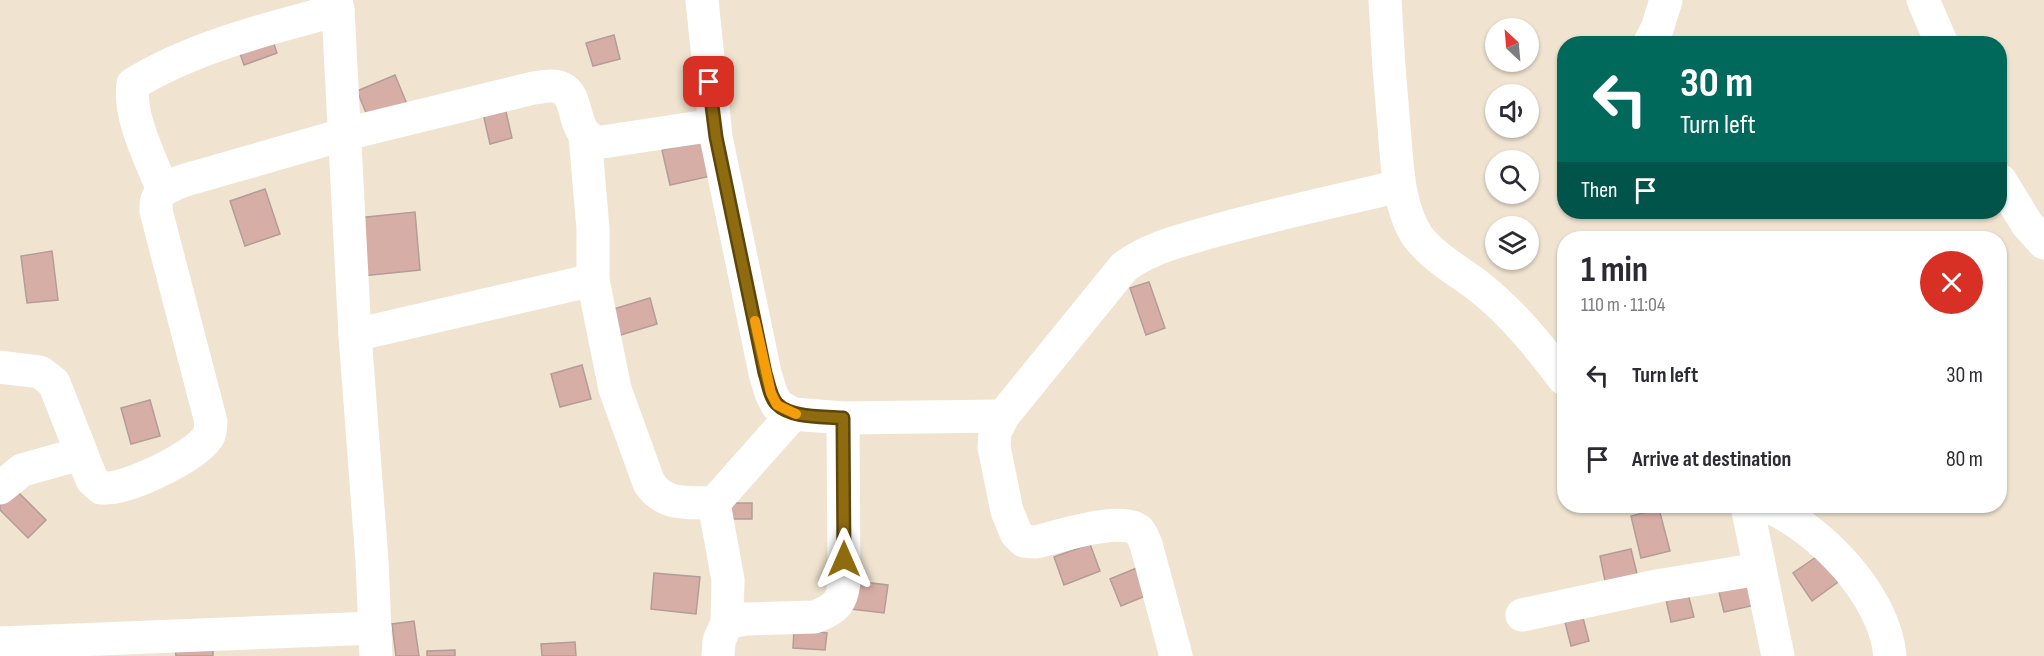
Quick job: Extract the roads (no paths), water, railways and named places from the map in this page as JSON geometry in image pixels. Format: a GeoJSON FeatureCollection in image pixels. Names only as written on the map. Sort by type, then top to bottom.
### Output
{"type":"FeatureCollection","features":[{"type":"Feature","properties":{"kind":"street"},"geometry":{"type":"LineString","coordinates":[[702,0],[714,125],[765,373],[777,405],[794,414],[843,418],[1003,416]]}},
{"type":"Feature","properties":{"kind":"street"},"geometry":{"type":"LineString","coordinates":[[1384,0],[1399,186],[1417,236],[1432,252],[1481,288],[1511,314],[1535,340],[1557,370]]}},
{"type":"Feature","properties":{"kind":"street"},"geometry":{"type":"LineString","coordinates":[[1653,36],[1666,0]]}},
{"type":"Feature","properties":{"kind":"street"},"geometry":{"type":"LineString","coordinates":[[1923,0],[1939,36]]}},
{"type":"Feature","properties":{"kind":"street"},"geometry":{"type":"LineString","coordinates":[[0,643],[375,642],[372,561],[355,334],[346,134],[337,5],[160,67],[133,84],[131,94],[135,113],[163,190]]}},
{"type":"Feature","properties":{"kind":"street"},"geometry":{"type":"LineString","coordinates":[[0,367],[40,372],[54,384],[80,454],[92,480],[101,488],[115,488],[180,460],[209,435],[211,422],[156,211],[156,200],[163,190],[182,182],[346,134],[499,96],[552,86],[562,88],[570,95],[585,136],[592,229],[593,280],[615,389],[649,483],[664,499],[714,503]]}},
{"type":"Feature","properties":{"kind":"street"},"geometry":{"type":"LineString","coordinates":[[585,136],[596,143],[611,142],[714,125]]}},
{"type":"Feature","properties":{"kind":"street"},"geometry":{"type":"LineString","coordinates":[[1176,656],[1146,544],[1138,531],[1126,525],[1110,525],[1036,542],[1024,541],[1016,533],[1007,510],[994,447],[995,432],[1003,416],[1124,267],[1139,256],[1166,245],[1244,223],[1399,186]]}},
{"type":"Feature","properties":{"kind":"street"},"geometry":{"type":"LineString","coordinates":[[2007,191],[2027,224],[2044,243]]}},
{"type":"Feature","properties":{"kind":"street"},"geometry":{"type":"LineString","coordinates":[[355,334],[593,280]]}},
{"type":"Feature","properties":{"kind":"street"},"geometry":{"type":"LineString","coordinates":[[714,503],[794,414]]}},
{"type":"Feature","properties":{"kind":"street"},"geometry":{"type":"LineString","coordinates":[[727,623],[815,616],[837,605],[842,596],[843,418]]}},
{"type":"Feature","properties":{"kind":"street"},"geometry":{"type":"LineString","coordinates":[[0,488],[22,470],[80,454]]}},
{"type":"Feature","properties":{"kind":"street"},"geometry":{"type":"LineString","coordinates":[[714,503],[728,580],[727,623],[718,641],[718,656]]}},
{"type":"Feature","properties":{"kind":"street"},"geometry":{"type":"LineString","coordinates":[[1748,513],[1778,656]]}},
{"type":"Feature","properties":{"kind":"street"},"geometry":{"type":"LineString","coordinates":[[1781,513],[1802,524],[1859,583],[1882,624],[1889,644],[1890,656]]}},
{"type":"Feature","properties":{"kind":"street"},"geometry":{"type":"LineString","coordinates":[[1522,615],[1657,586],[1760,569]]}}]}
